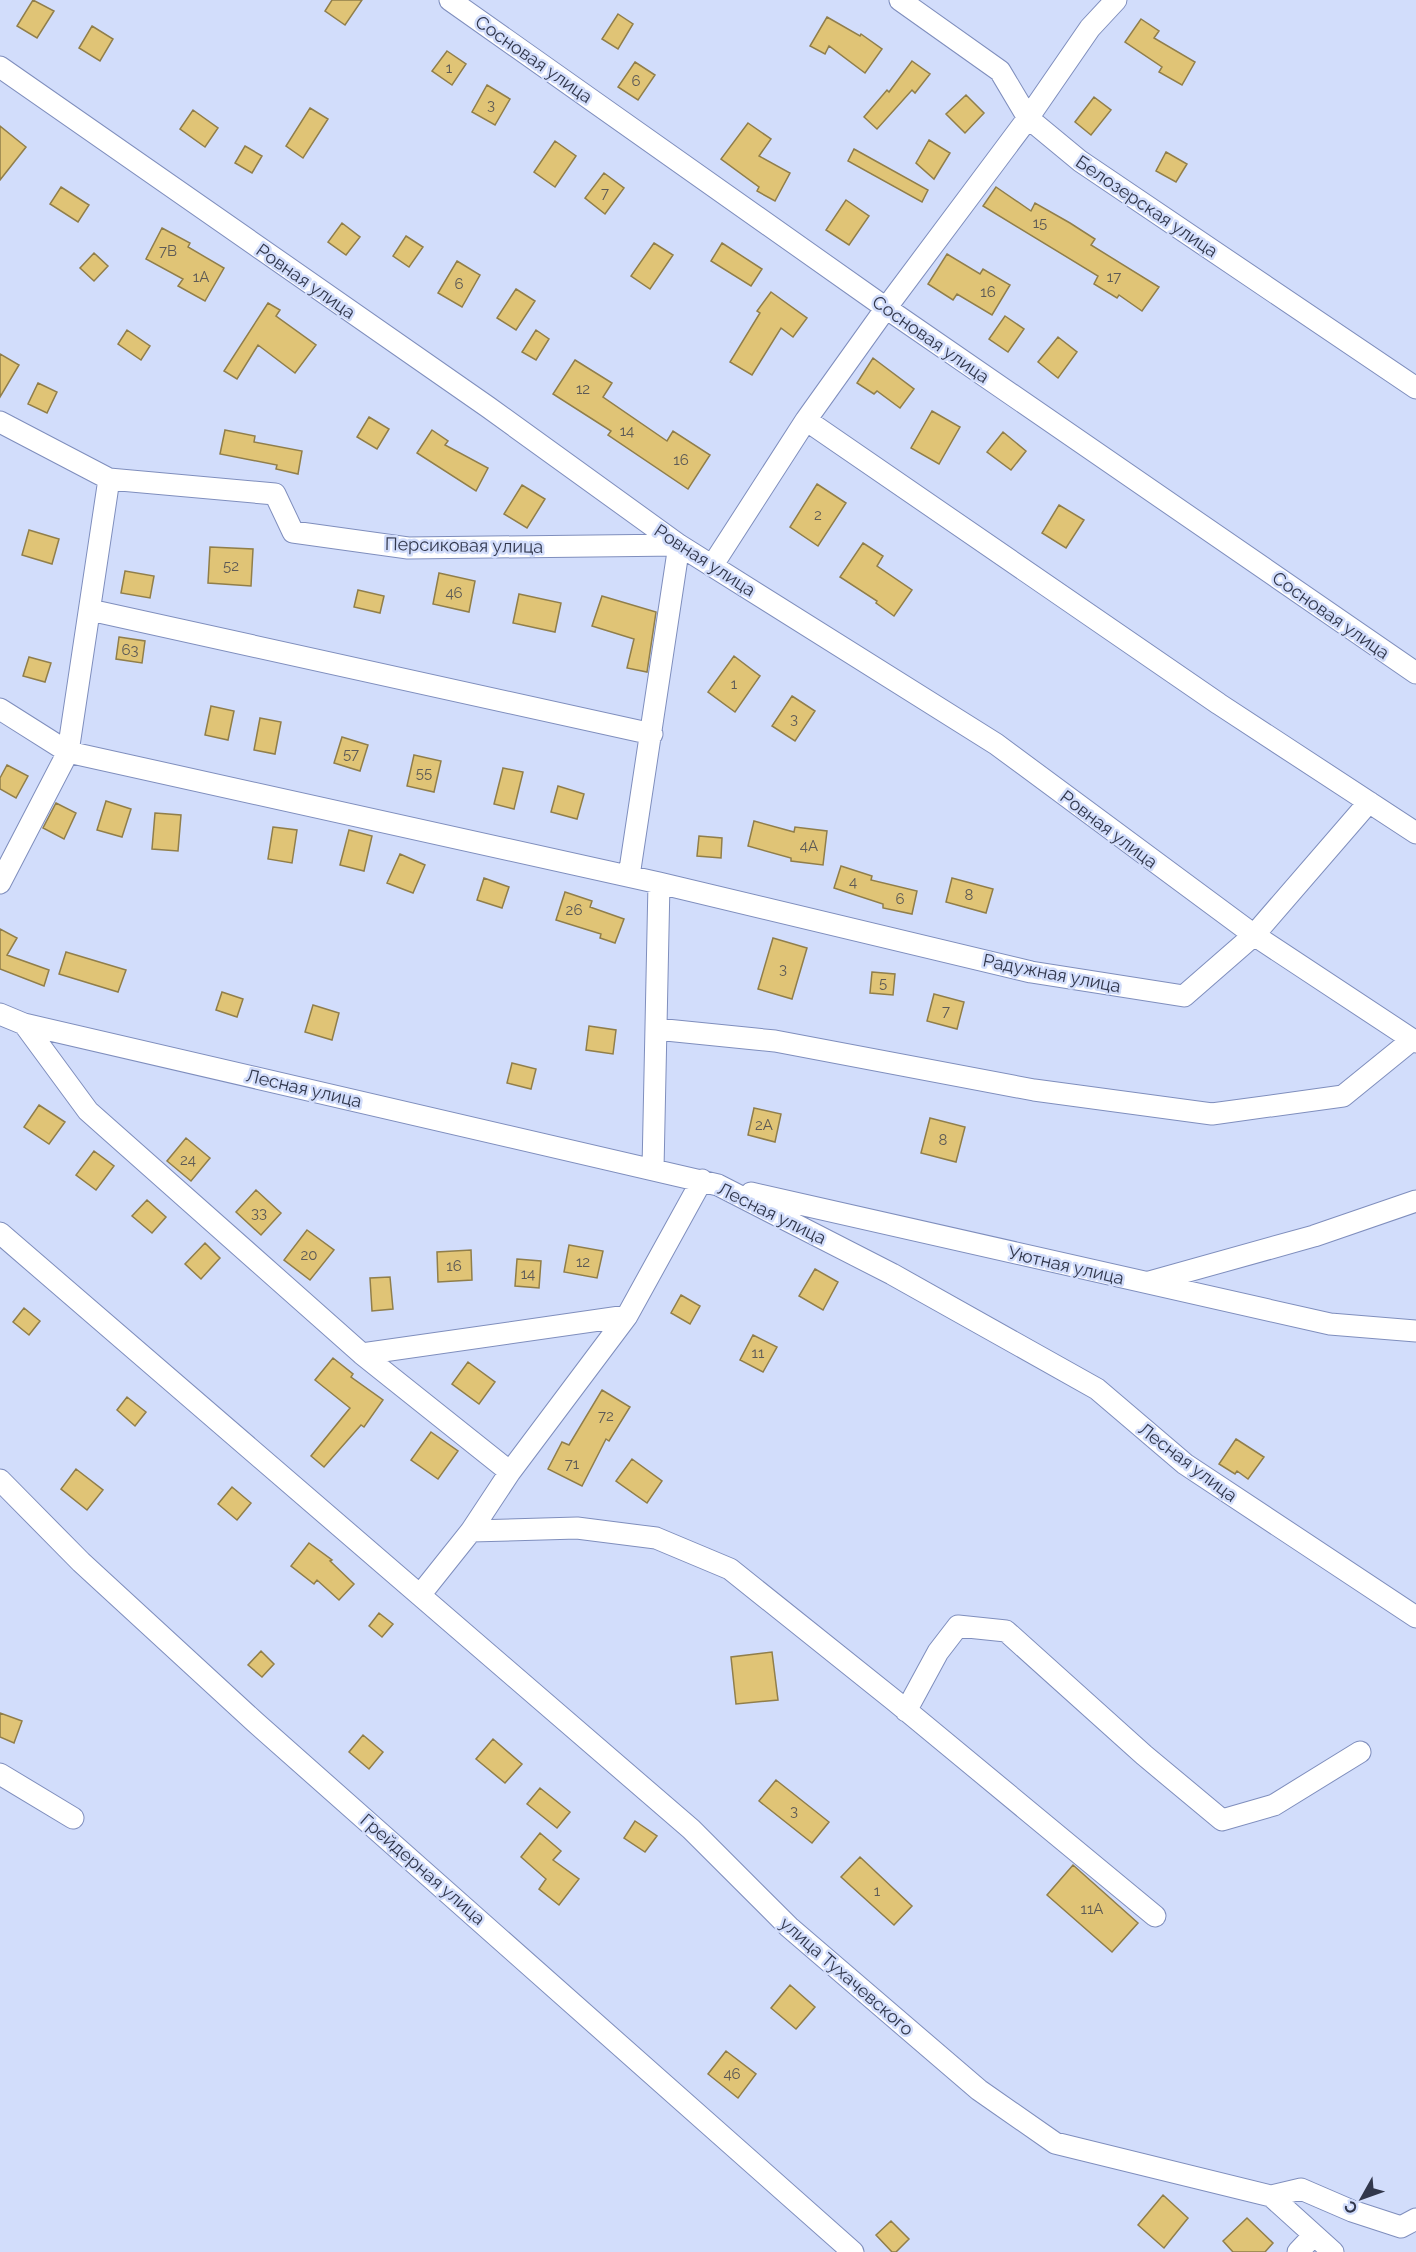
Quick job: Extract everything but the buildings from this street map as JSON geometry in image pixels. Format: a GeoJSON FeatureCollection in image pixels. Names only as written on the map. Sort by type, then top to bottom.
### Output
{"type":"FeatureCollection","features":[{"type":"Feature","properties":{"kind":"street","name":"Сосновая улица"},"geometry":{"type":"LineString","coordinates":[[450,0],[886,308],[1416,673]]}},
{"type":"Feature","properties":{"kind":"street","name":"Белозерская улица"},"geometry":{"type":"LineString","coordinates":[[900,0],[1000,71],[1028,118],[1080,161],[1416,388]]}},
{"type":"Feature","properties":{"kind":"street"},"geometry":{"type":"LineString","coordinates":[[712,566],[806,420],[886,308],[1028,118],[1090,28],[1116,0]]}},
{"type":"Feature","properties":{"kind":"street","name":"Ровная улица"},"geometry":{"type":"LineString","coordinates":[[0,67],[488,406],[680,545],[996,744],[1254,935],[1414,1041]]}},
{"type":"Feature","properties":{"kind":"street"},"geometry":{"type":"LineString","coordinates":[[806,420],[1219,704],[1416,833]]}},
{"type":"Feature","properties":{"kind":"street","name":"Персиковая улица"},"geometry":{"type":"LineString","coordinates":[[0,422],[109,479],[275,494],[293,532],[408,548],[680,545]]}},
{"type":"Feature","properties":{"kind":"street"},"geometry":{"type":"LineString","coordinates":[[0,883],[68,752],[109,479]]}},
{"type":"Feature","properties":{"kind":"street"},"geometry":{"type":"LineString","coordinates":[[629,876],[680,545]]}},
{"type":"Feature","properties":{"kind":"street"},"geometry":{"type":"LineString","coordinates":[[90,610],[652,734]]}},
{"type":"Feature","properties":{"kind":"street"},"geometry":{"type":"LineString","coordinates":[[0,709],[68,752],[659,883],[652,1169]]}},
{"type":"Feature","properties":{"kind":"street","name":"Радужная улица"},"geometry":{"type":"LineString","coordinates":[[659,883],[1031,972],[1184,996],[1254,935],[1369,802]]}},
{"type":"Feature","properties":{"kind":"street","name":"Лесная улица"},"geometry":{"type":"LineString","coordinates":[[0,1014],[24,1024],[710,1183],[892,1274],[1097,1389],[1185,1464],[1416,1617]]}},
{"type":"Feature","properties":{"kind":"street"},"geometry":{"type":"LineString","coordinates":[[24,1024],[88,1111],[362,1354],[510,1472]]}},
{"type":"Feature","properties":{"kind":"street"},"geometry":{"type":"LineString","coordinates":[[656,1029],[775,1041],[1034,1090],[1212,1114],[1343,1096],[1414,1041]]}},
{"type":"Feature","properties":{"kind":"street"},"geometry":{"type":"LineString","coordinates":[[0,1233],[420,1595],[471,1531],[510,1472],[627,1316],[710,1183]]}},
{"type":"Feature","properties":{"kind":"street","name":"Уютная улица"},"geometry":{"type":"LineString","coordinates":[[710,1183],[1330,1324],[1416,1331]]}},
{"type":"Feature","properties":{"kind":"street"},"geometry":{"type":"LineString","coordinates":[[1146,1283],[1314,1236],[1416,1201]]}},
{"type":"Feature","properties":{"kind":"street"},"geometry":{"type":"LineString","coordinates":[[362,1354],[627,1316]]}},
{"type":"Feature","properties":{"kind":"street","name":"Грейдерная улица"},"geometry":{"type":"LineString","coordinates":[[0,1480],[81,1562],[255,1722],[853,2252]]}},
{"type":"Feature","properties":{"kind":"street"},"geometry":{"type":"LineString","coordinates":[[471,1531],[577,1528],[657,1538],[730,1569],[1155,1916]]}},
{"type":"Feature","properties":{"kind":"street","name":"улица Тухачевского"},"geometry":{"type":"LineString","coordinates":[[420,1595],[691,1829],[789,1927],[979,2090],[1055,2143],[1271,2196],[1333,2252]]}},
{"type":"Feature","properties":{"kind":"street"},"geometry":{"type":"LineString","coordinates":[[906,1711],[938,1652],[958,1626],[1006,1631],[1144,1755],[1222,1820],[1274,1805],[1360,1752]]}},
{"type":"Feature","properties":{"kind":"street"},"geometry":{"type":"LineString","coordinates":[[0,1774],[73,1818]]}},
{"type":"Feature","properties":{"kind":"street"},"geometry":{"type":"LineString","coordinates":[[1271,2196],[1301,2189],[1352,2211],[1401,2227],[1416,2219]]}},
{"type":"Feature","properties":{"kind":"street"},"geometry":{"type":"LineString","coordinates":[[1298,2252],[1314,2235]]}}]}
